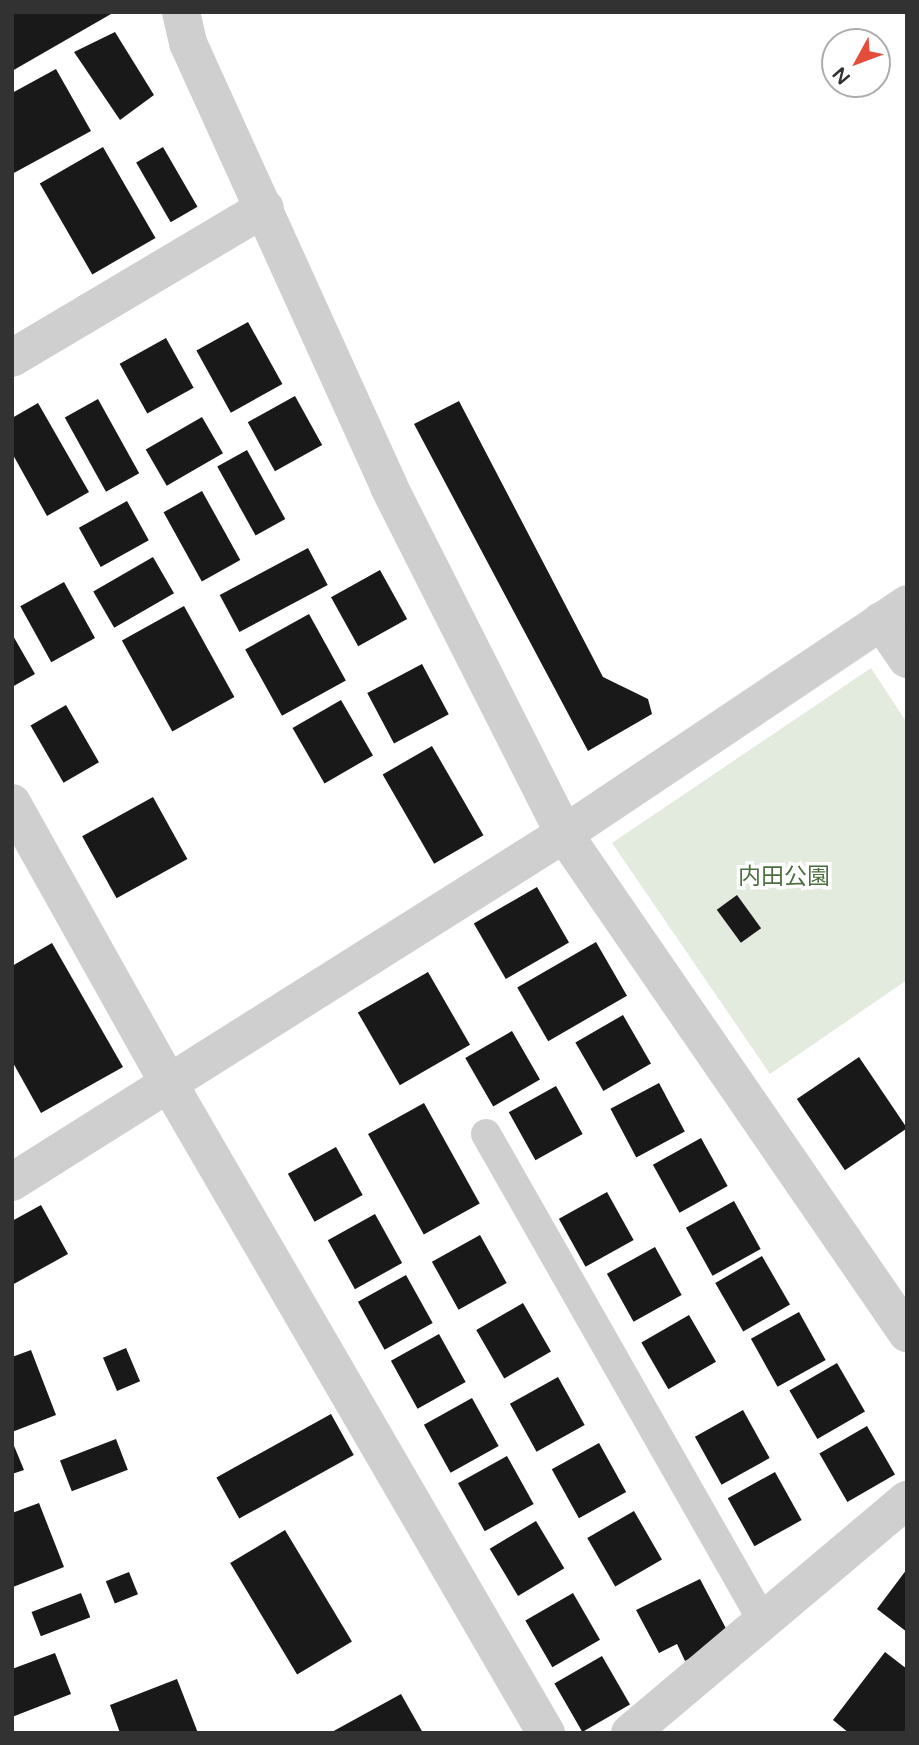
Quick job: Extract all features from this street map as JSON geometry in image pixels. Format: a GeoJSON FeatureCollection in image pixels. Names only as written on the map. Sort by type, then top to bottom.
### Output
{"type":"FeatureCollection","features":[{"type":"Feature","properties":{"kind":"street"},"geometry":{"type":"LineString","coordinates":[[181,12],[188,43],[389,487],[564,834],[907,1333]]}},
{"type":"Feature","properties":{"kind":"street"},"geometry":{"type":"LineString","coordinates":[[12,358],[265,208]]}},
{"type":"Feature","properties":{"kind":"street"},"geometry":{"type":"LineString","coordinates":[[12,1182],[564,834],[894,613],[907,659]]}},
{"type":"Feature","properties":{"kind":"street"},"geometry":{"type":"LineString","coordinates":[[12,803],[169,1084],[546,1733]]}},
{"type":"Feature","properties":{"kind":"street"},"geometry":{"type":"LineString","coordinates":[[630,1733],[907,1500]]}},
{"type":"Feature","properties":{"kind":"lane"},"geometry":{"type":"LineString","coordinates":[[486,1134],[764,1623]]}},
{"type":"Feature","properties":{"kind":"green space","name":"内田公園"},"geometry":{"type":"Polygon","coordinates":[[[871,668],[907,723],[907,980],[770,1074],[612,843],[871,668]]]}},
{"type":"Feature","properties":{"kind":"building"},"geometry":{"type":"Polygon","coordinates":[[[12,12],[110,12],[111,14],[12,71],[12,12]]]}},
{"type":"Feature","properties":{"kind":"building"},"geometry":{"type":"Polygon","coordinates":[[[115,32],[154,95],[120,120],[74,52],[115,32]]]}},
{"type":"Feature","properties":{"kind":"building"},"geometry":{"type":"Polygon","coordinates":[[[56,69],[91,131],[12,174],[12,93],[56,69]]]}},
{"type":"Feature","properties":{"kind":"building"},"geometry":{"type":"Polygon","coordinates":[[[103,147],[156,238],[92,274],[40,184],[103,147]]]}},
{"type":"Feature","properties":{"kind":"building"},"geometry":{"type":"Polygon","coordinates":[[[163,147],[198,207],[171,222],[136,162],[163,147]]]}},
{"type":"Feature","properties":{"kind":"building"},"geometry":{"type":"Polygon","coordinates":[[[248,322],[282,384],[231,413],[196,351],[248,322]]]}},
{"type":"Feature","properties":{"kind":"building"},"geometry":{"type":"Polygon","coordinates":[[[166,338],[194,388],[147,414],[120,364],[166,338]]]}},
{"type":"Feature","properties":{"kind":"building"},"geometry":{"type":"Polygon","coordinates":[[[295,396],[322,445],[275,471],[248,422],[295,396]]]}},
{"type":"Feature","properties":{"kind":"building"},"geometry":{"type":"Polygon","coordinates":[[[98,399],[139,473],[106,492],[65,417],[98,399]]]}},
{"type":"Feature","properties":{"kind":"building"},"geometry":{"type":"Polygon","coordinates":[[[459,401],[603,677],[648,699],[652,714],[588,751],[414,424],[459,401]]]}},
{"type":"Feature","properties":{"kind":"building"},"geometry":{"type":"Polygon","coordinates":[[[38,403],[89,492],[47,516],[12,453],[12,418],[38,403]]]}},
{"type":"Feature","properties":{"kind":"building"},"geometry":{"type":"Polygon","coordinates":[[[202,417],[223,453],[167,486],[146,450],[202,417]]]}},
{"type":"Feature","properties":{"kind":"building"},"geometry":{"type":"Polygon","coordinates":[[[247,450],[285,519],[256,536],[217,466],[247,450]]]}},
{"type":"Feature","properties":{"kind":"building"},"geometry":{"type":"Polygon","coordinates":[[[202,491],[240,560],[202,581],[164,512],[202,491]]]}},
{"type":"Feature","properties":{"kind":"building"},"geometry":{"type":"Polygon","coordinates":[[[127,501],[149,540],[101,567],[79,528],[127,501]]]}},
{"type":"Feature","properties":{"kind":"building"},"geometry":{"type":"Polygon","coordinates":[[[308,548],[328,585],[239,632],[220,595],[308,548]]]}},
{"type":"Feature","properties":{"kind":"building"},"geometry":{"type":"Polygon","coordinates":[[[153,557],[174,593],[114,628],[93,592],[153,557]]]}},
{"type":"Feature","properties":{"kind":"building"},"geometry":{"type":"Polygon","coordinates":[[[380,570],[407,619],[358,646],[331,597],[380,570]]]}},
{"type":"Feature","properties":{"kind":"building"},"geometry":{"type":"Polygon","coordinates":[[[64,582],[95,638],[51,662],[20,606],[64,582]]]}},
{"type":"Feature","properties":{"kind":"building"},"geometry":{"type":"Polygon","coordinates":[[[184,606],[234,697],[172,731],[122,640],[184,606]]]}},
{"type":"Feature","properties":{"kind":"building"},"geometry":{"type":"Polygon","coordinates":[[[309,614],[346,680],[282,716],[245,649],[309,614]]]}},
{"type":"Feature","properties":{"kind":"building"},"geometry":{"type":"Polygon","coordinates":[[[12,634],[35,674],[12,687],[12,634]]]}},
{"type":"Feature","properties":{"kind":"building"},"geometry":{"type":"Polygon","coordinates":[[[422,664],[449,714],[394,743],[367,693],[422,664]]]}},
{"type":"Feature","properties":{"kind":"building"},"geometry":{"type":"Polygon","coordinates":[[[341,700],[373,755],[325,783],[293,728],[341,700]]]}},
{"type":"Feature","properties":{"kind":"building"},"geometry":{"type":"Polygon","coordinates":[[[66,705],[99,762],[63,783],[30,726],[66,705]]]}},
{"type":"Feature","properties":{"kind":"building"},"geometry":{"type":"Polygon","coordinates":[[[432,746],[484,835],[434,864],[383,774],[432,746]]]}},
{"type":"Feature","properties":{"kind":"building"},"geometry":{"type":"Polygon","coordinates":[[[153,797],[187,859],[117,898],[82,836],[153,797]]]}},
{"type":"Feature","properties":{"kind":"building"},"geometry":{"type":"Polygon","coordinates":[[[537,887],[569,942],[506,979],[474,924],[537,887]]]}},
{"type":"Feature","properties":{"kind":"building"},"geometry":{"type":"Polygon","coordinates":[[[737,895],[761,928],[741,943],[717,910],[737,895]]]}},
{"type":"Feature","properties":{"kind":"building"},"geometry":{"type":"Polygon","coordinates":[[[596,942],[627,996],[548,1041],[517,988],[596,942]]]}},
{"type":"Feature","properties":{"kind":"building"},"geometry":{"type":"Polygon","coordinates":[[[52,943],[123,1067],[41,1113],[12,1061],[12,966],[52,943]]]}},
{"type":"Feature","properties":{"kind":"building"},"geometry":{"type":"Polygon","coordinates":[[[428,972],[470,1045],[400,1085],[358,1012],[428,972]]]}},
{"type":"Feature","properties":{"kind":"building"},"geometry":{"type":"Polygon","coordinates":[[[623,1015],[651,1063],[603,1091],[575,1042],[623,1015]]]}},
{"type":"Feature","properties":{"kind":"building"},"geometry":{"type":"Polygon","coordinates":[[[512,1031],[540,1079],[493,1106],[465,1058],[512,1031]]]}},
{"type":"Feature","properties":{"kind":"building"},"geometry":{"type":"Polygon","coordinates":[[[859,1057],[907,1128],[845,1170],[797,1099],[859,1057]]]}},
{"type":"Feature","properties":{"kind":"building"},"geometry":{"type":"Polygon","coordinates":[[[659,1083],[685,1132],[636,1157],[610,1109],[659,1083]]]}},
{"type":"Feature","properties":{"kind":"building"},"geometry":{"type":"Polygon","coordinates":[[[556,1086],[583,1134],[535,1160],[509,1112],[556,1086]]]}},
{"type":"Feature","properties":{"kind":"building"},"geometry":{"type":"Polygon","coordinates":[[[424,1103],[480,1204],[424,1235],[368,1134],[424,1103]]]}},
{"type":"Feature","properties":{"kind":"building"},"geometry":{"type":"Polygon","coordinates":[[[701,1138],[728,1186],[680,1213],[653,1165],[701,1138]]]}},
{"type":"Feature","properties":{"kind":"building"},"geometry":{"type":"Polygon","coordinates":[[[336,1147],[363,1195],[315,1222],[288,1174],[336,1147]]]}},
{"type":"Feature","properties":{"kind":"building"},"geometry":{"type":"Polygon","coordinates":[[[607,1192],[634,1240],[586,1267],[559,1219],[607,1192]]]}},
{"type":"Feature","properties":{"kind":"building"},"geometry":{"type":"Polygon","coordinates":[[[734,1201],[761,1249],[713,1276],[686,1228],[734,1201]]]}},
{"type":"Feature","properties":{"kind":"building"},"geometry":{"type":"Polygon","coordinates":[[[41,1205],[68,1254],[12,1285],[12,1221],[41,1205]]]}},
{"type":"Feature","properties":{"kind":"building"},"geometry":{"type":"Polygon","coordinates":[[[375,1214],[402,1263],[355,1289],[328,1240],[375,1214]]]}},
{"type":"Feature","properties":{"kind":"building"},"geometry":{"type":"Polygon","coordinates":[[[480,1235],[507,1283],[459,1310],[432,1262],[480,1235]]]}},
{"type":"Feature","properties":{"kind":"building"},"geometry":{"type":"Polygon","coordinates":[[[655,1247],[682,1295],[634,1322],[607,1274],[655,1247]]]}},
{"type":"Feature","properties":{"kind":"building"},"geometry":{"type":"Polygon","coordinates":[[[762,1256],[790,1304],[743,1331],[715,1283],[762,1256]]]}},
{"type":"Feature","properties":{"kind":"building"},"geometry":{"type":"Polygon","coordinates":[[[406,1275],[433,1323],[385,1350],[358,1302],[406,1275]]]}},
{"type":"Feature","properties":{"kind":"building"},"geometry":{"type":"Polygon","coordinates":[[[523,1303],[551,1351],[504,1378],[476,1330],[523,1303]]]}},
{"type":"Feature","properties":{"kind":"building"},"geometry":{"type":"Polygon","coordinates":[[[799,1312],[826,1360],[778,1387],[751,1339],[799,1312]]]}},
{"type":"Feature","properties":{"kind":"building"},"geometry":{"type":"Polygon","coordinates":[[[689,1315],[716,1362],[668,1389],[641,1342],[689,1315]]]}},
{"type":"Feature","properties":{"kind":"building"},"geometry":{"type":"Polygon","coordinates":[[[439,1334],[466,1382],[418,1409],[391,1361],[439,1334]]]}},
{"type":"Feature","properties":{"kind":"building"},"geometry":{"type":"Polygon","coordinates":[[[126,1348],[140,1381],[117,1391],[103,1358],[126,1348]]]}},
{"type":"Feature","properties":{"kind":"building"},"geometry":{"type":"Polygon","coordinates":[[[31,1350],[56,1415],[12,1432],[12,1357],[31,1350]]]}},
{"type":"Feature","properties":{"kind":"building"},"geometry":{"type":"Polygon","coordinates":[[[837,1363],[865,1411],[817,1439],[789,1390],[837,1363]]]}},
{"type":"Feature","properties":{"kind":"building"},"geometry":{"type":"Polygon","coordinates":[[[558,1377],[585,1425],[537,1452],[510,1404],[558,1377]]]}},
{"type":"Feature","properties":{"kind":"building"},"geometry":{"type":"Polygon","coordinates":[[[472,1398],[499,1446],[451,1473],[424,1425],[472,1398]]]}},
{"type":"Feature","properties":{"kind":"building"},"geometry":{"type":"Polygon","coordinates":[[[743,1410],[770,1458],[722,1485],[695,1437],[743,1410]]]}},
{"type":"Feature","properties":{"kind":"building"},"geometry":{"type":"Polygon","coordinates":[[[331,1414],[354,1455],[239,1519],[216,1478],[331,1414]]]}},
{"type":"Feature","properties":{"kind":"building"},"geometry":{"type":"Polygon","coordinates":[[[867,1426],[895,1474],[847,1502],[819,1454],[867,1426]]]}},
{"type":"Feature","properties":{"kind":"building"},"geometry":{"type":"Polygon","coordinates":[[[116,1439],[128,1470],[72,1491],[60,1461],[116,1439]]]}},
{"type":"Feature","properties":{"kind":"building"},"geometry":{"type":"Polygon","coordinates":[[[12,1441],[24,1470],[12,1474],[12,1441]]]}},
{"type":"Feature","properties":{"kind":"building"},"geometry":{"type":"Polygon","coordinates":[[[599,1443],[626,1492],[579,1518],[552,1469],[599,1443]]]}},
{"type":"Feature","properties":{"kind":"building"},"geometry":{"type":"Polygon","coordinates":[[[507,1456],[534,1504],[485,1531],[458,1483],[507,1456]]]}},
{"type":"Feature","properties":{"kind":"building"},"geometry":{"type":"Polygon","coordinates":[[[775,1472],[802,1520],[754,1546],[728,1498],[775,1472]]]}},
{"type":"Feature","properties":{"kind":"building"},"geometry":{"type":"Polygon","coordinates":[[[39,1503],[64,1567],[13,1587],[12,1513],[39,1503]]]}},
{"type":"Feature","properties":{"kind":"building"},"geometry":{"type":"Polygon","coordinates":[[[634,1511],[662,1559],[615,1586],[587,1538],[634,1511]]]}},
{"type":"Feature","properties":{"kind":"building"},"geometry":{"type":"Polygon","coordinates":[[[536,1521],[564,1568],[518,1596],[490,1549],[536,1521]]]}},
{"type":"Feature","properties":{"kind":"building"},"geometry":{"type":"Polygon","coordinates":[[[285,1530],[352,1641],[297,1674],[230,1563],[285,1530]]]}},
{"type":"Feature","properties":{"kind":"building"},"geometry":{"type":"Polygon","coordinates":[[[907,1569],[907,1632],[877,1609],[907,1569]]]}},
{"type":"Feature","properties":{"kind":"building"},"geometry":{"type":"Polygon","coordinates":[[[129,1572],[138,1594],[115,1604],[106,1581],[129,1572]]]}},
{"type":"Feature","properties":{"kind":"building"},"geometry":{"type":"Polygon","coordinates":[[[700,1579],[731,1638],[685,1661],[677,1644],[659,1653],[636,1610],[700,1579]]]}},
{"type":"Feature","properties":{"kind":"building"},"geometry":{"type":"Polygon","coordinates":[[[81,1593],[90,1617],[41,1636],[32,1612],[81,1593]]]}},
{"type":"Feature","properties":{"kind":"building"},"geometry":{"type":"Polygon","coordinates":[[[573,1593],[600,1640],[552,1667],[525,1620],[573,1593]]]}},
{"type":"Feature","properties":{"kind":"building"},"geometry":{"type":"Polygon","coordinates":[[[885,1652],[907,1669],[907,1733],[849,1733],[833,1720],[885,1652]]]}},
{"type":"Feature","properties":{"kind":"building"},"geometry":{"type":"Polygon","coordinates":[[[55,1653],[71,1694],[12,1717],[12,1669],[55,1653]]]}},
{"type":"Feature","properties":{"kind":"building"},"geometry":{"type":"Polygon","coordinates":[[[602,1656],[630,1704],[582,1732],[554,1684],[602,1656]]]}},
{"type":"Feature","properties":{"kind":"building"},"geometry":{"type":"Polygon","coordinates":[[[177,1679],[198,1733],[120,1733],[110,1705],[177,1679]]]}},
{"type":"Feature","properties":{"kind":"building"},"geometry":{"type":"Polygon","coordinates":[[[401,1694],[423,1733],[330,1733],[401,1694]]]}}]}
